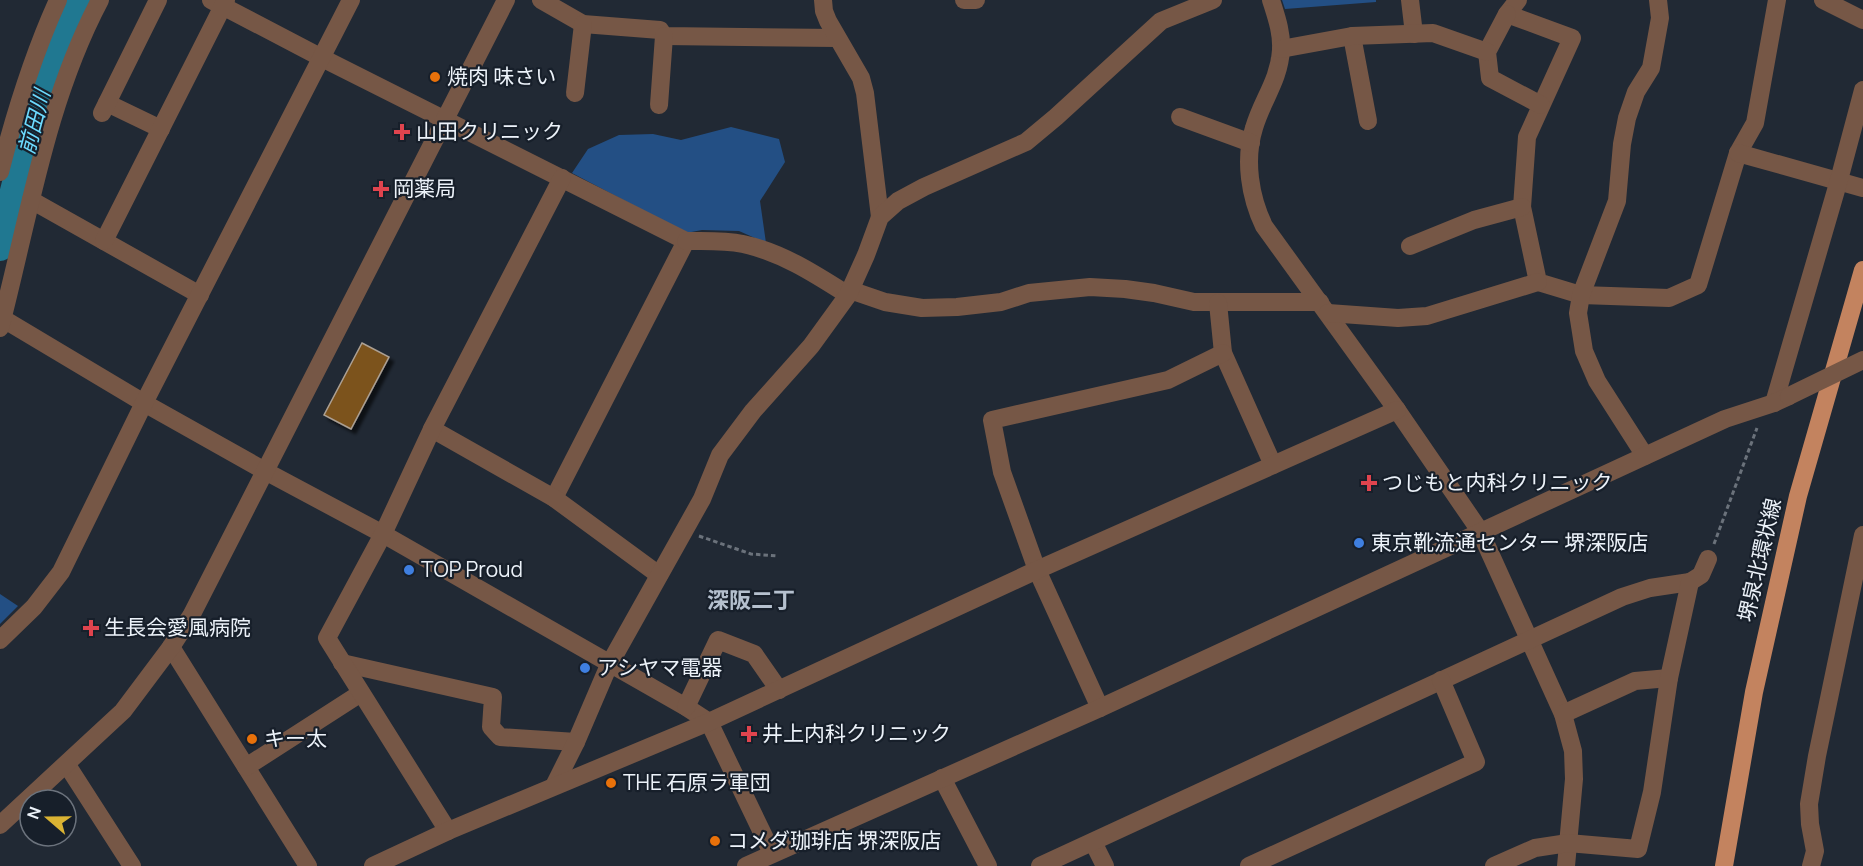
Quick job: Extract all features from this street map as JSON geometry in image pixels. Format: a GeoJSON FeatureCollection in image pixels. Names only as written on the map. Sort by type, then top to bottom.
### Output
{"type":"FeatureCollection","features":[{"type":"Feature","properties":{"kind":"main road","name":"堺泉北環状線"},"geometry":{"type":"LineString","coordinates":[[1724,866],[1754,692],[1798,496],[1863,270]]}},
{"type":"Feature","properties":{"kind":"street"},"geometry":{"type":"LineString","coordinates":[[0,172],[28,75],[58,0]]}},
{"type":"Feature","properties":{"kind":"street"},"geometry":{"type":"LineString","coordinates":[[100,0],[84,30],[66,73],[1,320],[265,471],[383,534],[709,722],[772,853]]}},
{"type":"Feature","properties":{"kind":"street"},"geometry":{"type":"LineString","coordinates":[[158,0],[105,108],[161,129]]}},
{"type":"Feature","properties":{"kind":"street"},"geometry":{"type":"LineString","coordinates":[[0,640],[34,607],[61,572],[144,403],[351,0]]}},
{"type":"Feature","properties":{"kind":"street"},"geometry":{"type":"LineString","coordinates":[[0,825],[123,711],[171,647],[191,615],[506,0]]}},
{"type":"Feature","properties":{"kind":"street"},"geometry":{"type":"LineString","coordinates":[[541,0],[583,24],[660,30],[664,36],[659,105]]}},
{"type":"Feature","properties":{"kind":"street"},"geometry":{"type":"LineString","coordinates":[[554,786],[576,742],[609,665],[702,499],[720,455],[753,411],[811,346],[849,293],[880,217],[865,93],[861,78],[824,11],[823,0]]}},
{"type":"Feature","properties":{"kind":"street"},"geometry":{"type":"LineString","coordinates":[[964,0],[976,0]]}},
{"type":"Feature","properties":{"kind":"street"},"geometry":{"type":"LineString","coordinates":[[880,217],[898,201],[924,187],[1026,142],[1161,21],[1213,0]]}},
{"type":"Feature","properties":{"kind":"street"},"geometry":{"type":"LineString","coordinates":[[1272,0],[1280,30],[1281,49],[1277,76],[1254,127],[1249,154],[1257,210],[1264,226],[1397,410],[1480,531],[1563,714],[1573,751],[1574,779],[1566,866]]}},
{"type":"Feature","properties":{"kind":"street"},"geometry":{"type":"LineString","coordinates":[[1410,0],[1414,34]]}},
{"type":"Feature","properties":{"kind":"street"},"geometry":{"type":"LineString","coordinates":[[1645,456],[1597,381],[1584,351],[1578,313],[1581,295],[1617,201],[1622,144],[1628,118],[1636,92],[1651,68],[1660,18],[1658,0]]}},
{"type":"Feature","properties":{"kind":"street"},"geometry":{"type":"LineString","coordinates":[[104,241],[161,129],[220,2],[322,58],[686,241],[722,241],[774,253],[806,268],[849,293],[885,302],[922,308],[957,307],[1001,302],[1029,293],[1090,287],[1154,293],[1194,302],[1324,308],[1398,318],[1427,316],[1538,282],[1581,295],[1670,298],[1698,285],[1738,153],[1755,123],[1777,0]]}},
{"type":"Feature","properties":{"kind":"street"},"geometry":{"type":"LineString","coordinates":[[1823,0],[1863,20]]}},
{"type":"Feature","properties":{"kind":"street"},"geometry":{"type":"LineString","coordinates":[[1538,282],[1522,207],[1527,137],[1572,39],[1513,7],[1487,52],[1490,78],[1541,105]]}},
{"type":"Feature","properties":{"kind":"street"},"geometry":{"type":"LineString","coordinates":[[575,93],[583,24]]}},
{"type":"Feature","properties":{"kind":"street"},"geometry":{"type":"LineString","coordinates":[[1281,49],[1352,36],[1433,33],[1487,52]]}},
{"type":"Feature","properties":{"kind":"street"},"geometry":{"type":"LineString","coordinates":[[664,36],[837,38]]}},
{"type":"Feature","properties":{"kind":"street"},"geometry":{"type":"LineString","coordinates":[[1352,36],[1368,121]]}},
{"type":"Feature","properties":{"kind":"street"},"geometry":{"type":"LineString","coordinates":[[1781,399],[1863,90]]}},
{"type":"Feature","properties":{"kind":"street"},"geometry":{"type":"LineString","coordinates":[[1180,117],[1251,143]]}},
{"type":"Feature","properties":{"kind":"street"},"geometry":{"type":"LineString","coordinates":[[1738,153],[1863,188]]}},
{"type":"Feature","properties":{"kind":"street"},"geometry":{"type":"LineString","coordinates":[[448,831],[327,638],[383,534],[432,429],[562,178]]}},
{"type":"Feature","properties":{"kind":"street"},"geometry":{"type":"LineString","coordinates":[[31,200],[200,295]]}},
{"type":"Feature","properties":{"kind":"street"},"geometry":{"type":"LineString","coordinates":[[1410,246],[1474,220],[1522,207]]}},
{"type":"Feature","properties":{"kind":"street"},"geometry":{"type":"LineString","coordinates":[[554,498],[686,241]]}},
{"type":"Feature","properties":{"kind":"street"},"geometry":{"type":"LineString","coordinates":[[1218,303],[1222,353],[1273,465]]}},
{"type":"Feature","properties":{"kind":"street"},"geometry":{"type":"LineString","coordinates":[[1100,708],[1037,570],[1002,472],[992,420],[1168,380],[1222,353]]}},
{"type":"Feature","properties":{"kind":"street"},"geometry":{"type":"LineString","coordinates":[[746,866],[1100,708],[1725,419],[1781,399],[1863,360]]}},
{"type":"Feature","properties":{"kind":"street"},"geometry":{"type":"LineString","coordinates":[[373,866],[448,831],[709,722],[1037,570],[1397,410]]}},
{"type":"Feature","properties":{"kind":"street"},"geometry":{"type":"LineString","coordinates":[[432,429],[554,498],[659,575]]}},
{"type":"Feature","properties":{"kind":"street"},"geometry":{"type":"LineString","coordinates":[[1811,866],[1815,851],[1809,804],[1863,535]]}},
{"type":"Feature","properties":{"kind":"street"},"geometry":{"type":"LineString","coordinates":[[1040,866],[1622,597],[1650,588],[1690,582],[1701,575],[1708,559]]}},
{"type":"Feature","properties":{"kind":"street"},"geometry":{"type":"LineString","coordinates":[[1494,866],[1535,848],[1568,843],[1638,849],[1652,792],[1669,678],[1690,582]]}},
{"type":"Feature","properties":{"kind":"street"},"geometry":{"type":"LineString","coordinates":[[686,707],[718,640],[754,654],[778,690]]}},
{"type":"Feature","properties":{"kind":"street"},"geometry":{"type":"LineString","coordinates":[[171,647],[308,866]]}},
{"type":"Feature","properties":{"kind":"street"},"geometry":{"type":"LineString","coordinates":[[342,663],[494,697],[491,727],[500,737],[576,742]]}},
{"type":"Feature","properties":{"kind":"street"},"geometry":{"type":"LineString","coordinates":[[1563,714],[1635,681],[1669,678]]}},
{"type":"Feature","properties":{"kind":"street"},"geometry":{"type":"LineString","coordinates":[[1249,866],[1476,762],[1441,680]]}},
{"type":"Feature","properties":{"kind":"street"},"geometry":{"type":"LineString","coordinates":[[246,767],[361,693]]}},
{"type":"Feature","properties":{"kind":"street"},"geometry":{"type":"LineString","coordinates":[[67,765],[132,866]]}},
{"type":"Feature","properties":{"kind":"street"},"geometry":{"type":"LineString","coordinates":[[942,778],[988,866]]}},
{"type":"Feature","properties":{"kind":"street"},"geometry":{"type":"LineString","coordinates":[[1093,842],[1105,866]]}},
{"type":"Feature","properties":{"kind":"path"},"geometry":{"type":"LineString","coordinates":[[1708,559],[1757,428]]}},
{"type":"Feature","properties":{"kind":"path"},"geometry":{"type":"LineString","coordinates":[[684,531],[752,554],[778,556]]}},
{"type":"Feature","properties":{"kind":"shaded area"},"geometry":{"type":"Polygon","coordinates":[[[1282,0],[1376,0],[1376,2],[1285,9],[1282,0]]]}},
{"type":"Feature","properties":{"kind":"shaded area"},"geometry":{"type":"Polygon","coordinates":[[[731,127],[779,139],[785,162],[760,201],[766,243],[739,231],[702,230],[686,233],[572,173],[588,149],[619,135],[653,134],[681,140],[731,127]]]}},
{"type":"Feature","properties":{"kind":"shaded area"},"geometry":{"type":"Polygon","coordinates":[[[0,594],[18,606],[0,624],[0,594]]]}},
{"type":"Feature","properties":{"kind":"building"},"geometry":{"type":"Polygon","coordinates":[[[362,343],[389,357],[351,429],[324,415],[362,343]]]}},
{"type":"Feature","properties":{"kind":"waterway","name":"前田川"},"geometry":{"type":"LineString","coordinates":[[0,247],[42,89],[79,0]]}},
{"type":"Feature","properties":{"kind":"place","name":"焼肉 味さい"},"geometry":{"type":"Point","coordinates":[435,77]}},
{"type":"Feature","properties":{"kind":"place","name":"山田クリニック"},"geometry":{"type":"Point","coordinates":[402,132]}},
{"type":"Feature","properties":{"kind":"place","name":"岡薬局"},"geometry":{"type":"Point","coordinates":[381,189]}},
{"type":"Feature","properties":{"kind":"place","name":"つじもと内科クリニック"},"geometry":{"type":"Point","coordinates":[1369,483]}},
{"type":"Feature","properties":{"kind":"place","name":"東京靴流通センター 堺深阪店"},"geometry":{"type":"Point","coordinates":[1359,543]}},
{"type":"Feature","properties":{"kind":"place","name":"TOP Proud"},"geometry":{"type":"Point","coordinates":[409,570]}},
{"type":"Feature","properties":{"kind":"place","name":"生長会愛風病院"},"geometry":{"type":"Point","coordinates":[91,628]}},
{"type":"Feature","properties":{"kind":"place","name":"アシヤマ電器"},"geometry":{"type":"Point","coordinates":[585,668]}},
{"type":"Feature","properties":{"kind":"place","name":"井上内科クリニック"},"geometry":{"type":"Point","coordinates":[749,734]}},
{"type":"Feature","properties":{"kind":"place","name":"キー太"},"geometry":{"type":"Point","coordinates":[252,739]}},
{"type":"Feature","properties":{"kind":"place","name":"THE 石原ラ軍団"},"geometry":{"type":"Point","coordinates":[611,783]}},
{"type":"Feature","properties":{"kind":"place","name":"コメダ珈琲店 堺深阪店"},"geometry":{"type":"Point","coordinates":[715,841]}},
{"type":"Feature","properties":{"kind":"district","name":"深阪二丁"},"geometry":{"type":"Point","coordinates":[751,600]}}]}
